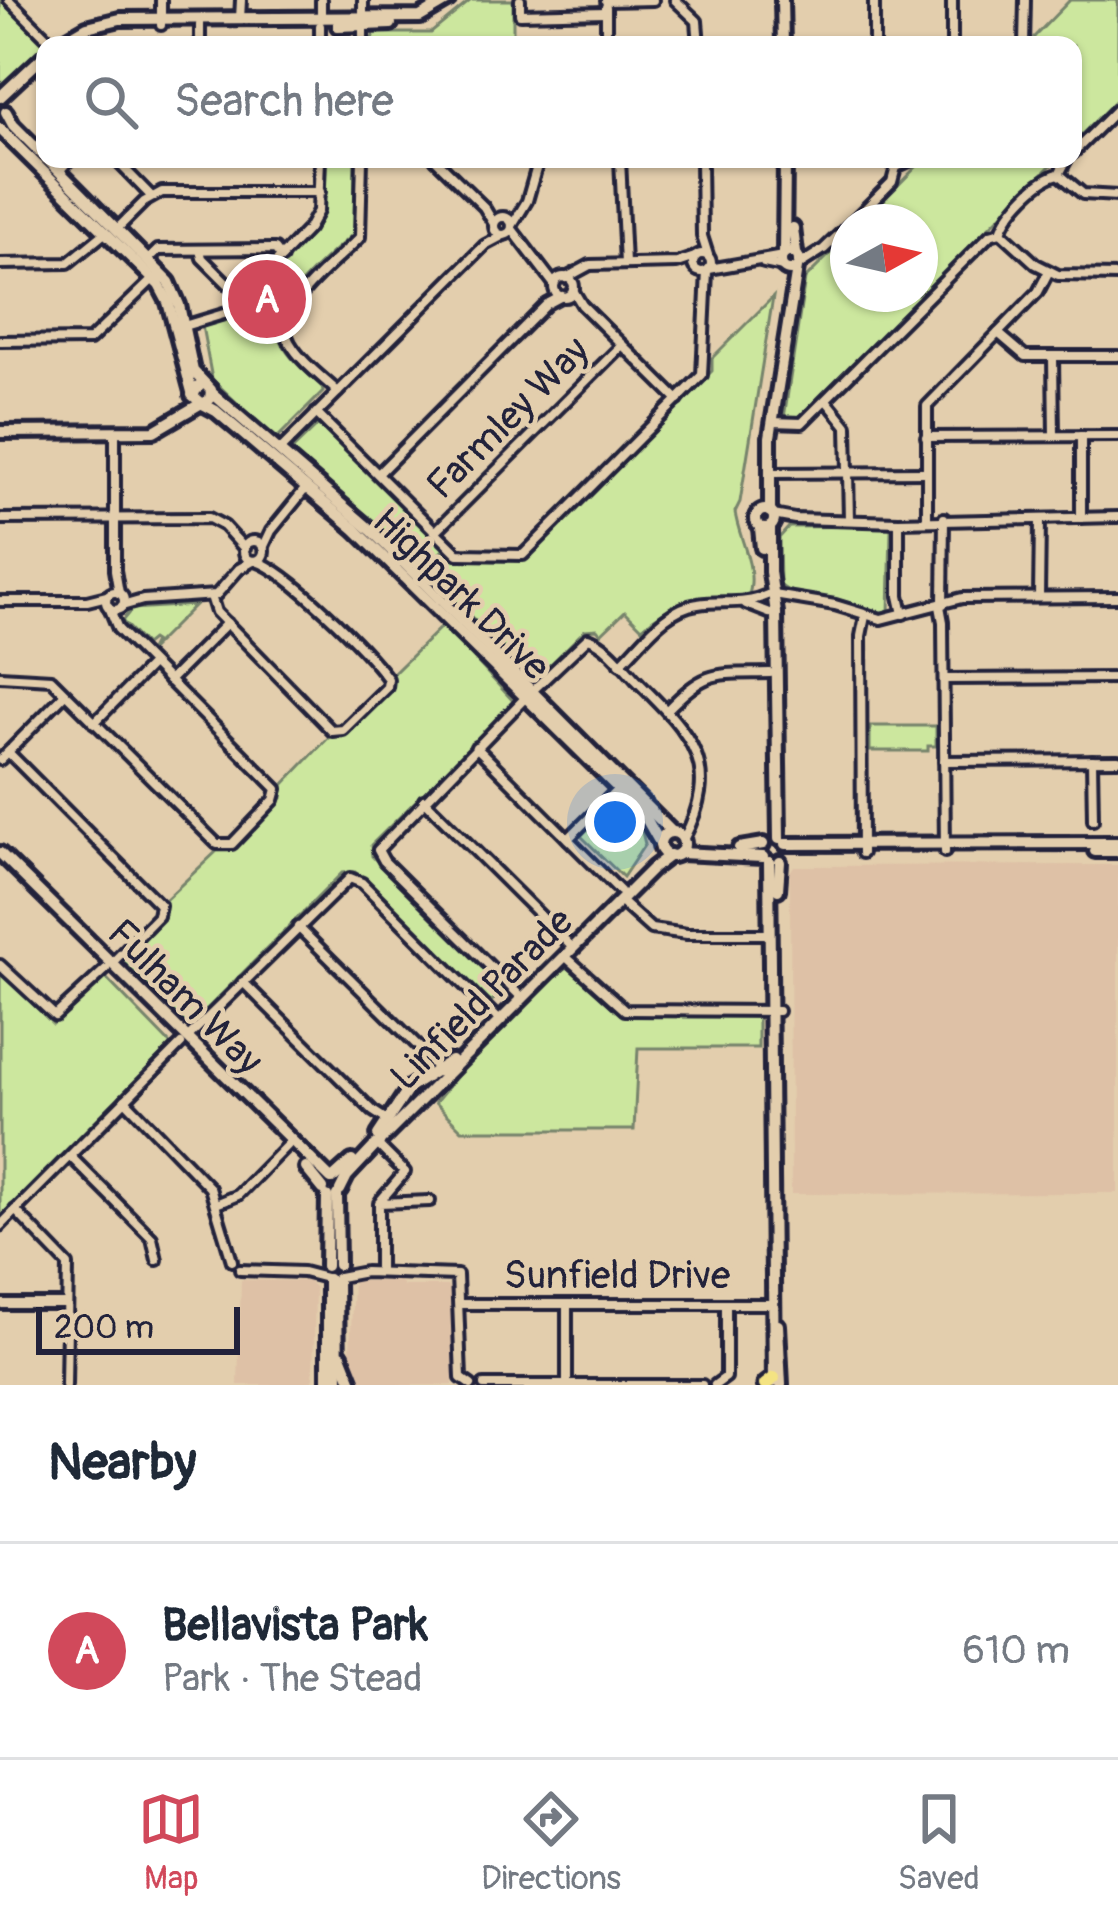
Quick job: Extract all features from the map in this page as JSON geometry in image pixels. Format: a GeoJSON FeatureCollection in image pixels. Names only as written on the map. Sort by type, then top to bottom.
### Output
{"type":"FeatureCollection","features":[{"type":"Feature","properties":{"kind":"street"},"geometry":{"type":"LineString","coordinates":[[9,0],[46,36]]}},
{"type":"Feature","properties":{"kind":"street"},"geometry":{"type":"LineString","coordinates":[[161,0],[161,22]]}},
{"type":"Feature","properties":{"kind":"street"},"geometry":{"type":"LineString","coordinates":[[240,19],[241,0]]}},
{"type":"Feature","properties":{"kind":"street"},"geometry":{"type":"LineString","coordinates":[[320,36],[321,0]]}},
{"type":"Feature","properties":{"kind":"street"},"geometry":{"type":"LineString","coordinates":[[363,0],[363,36]]}},
{"type":"Feature","properties":{"kind":"street"},"geometry":{"type":"LineString","coordinates":[[363,22],[420,17],[449,0]]}},
{"type":"Feature","properties":{"kind":"street"},"geometry":{"type":"LineString","coordinates":[[89,36],[111,27],[161,22],[423,23],[459,0]]}},
{"type":"Feature","properties":{"kind":"street"},"geometry":{"type":"LineString","coordinates":[[520,0],[520,14],[653,0]]}},
{"type":"Feature","properties":{"kind":"street"},"geometry":{"type":"LineString","coordinates":[[675,0],[697,21],[698,36]]}},
{"type":"Feature","properties":{"kind":"street"},"geometry":{"type":"LineString","coordinates":[[785,0],[786,36]]}},
{"type":"Feature","properties":{"kind":"street"},"geometry":{"type":"LineString","coordinates":[[874,0],[874,36]]}},
{"type":"Feature","properties":{"kind":"street"},"geometry":{"type":"LineString","coordinates":[[952,0],[952,36]]}},
{"type":"Feature","properties":{"kind":"street"},"geometry":{"type":"LineString","coordinates":[[1024,0],[1024,36]]}},
{"type":"Feature","properties":{"kind":"street"},"geometry":{"type":"LineString","coordinates":[[606,4],[606,36]]}},
{"type":"Feature","properties":{"kind":"street"},"geometry":{"type":"LineString","coordinates":[[74,36],[104,22],[321,22]]}},
{"type":"Feature","properties":{"kind":"street"},"geometry":{"type":"LineString","coordinates":[[200,25],[200,36]]}},
{"type":"Feature","properties":{"kind":"street"},"geometry":{"type":"LineString","coordinates":[[2,112],[36,68]]}},
{"type":"Feature","properties":{"kind":"street"},"geometry":{"type":"LineString","coordinates":[[2,112],[36,75]]}},
{"type":"Feature","properties":{"kind":"street"},"geometry":{"type":"LineString","coordinates":[[1082,144],[1118,108]]}},
{"type":"Feature","properties":{"kind":"street"},"geometry":{"type":"LineString","coordinates":[[2,112],[36,148]]}},
{"type":"Feature","properties":{"kind":"street"},"geometry":{"type":"LineString","coordinates":[[2,112],[36,149]]}},
{"type":"Feature","properties":{"kind":"street"},"geometry":{"type":"LineString","coordinates":[[54,168],[173,289],[198,396]]}},
{"type":"Feature","properties":{"kind":"street"},"geometry":{"type":"LineString","coordinates":[[55,168],[166,296],[198,396]]}},
{"type":"Feature","properties":{"kind":"street"},"geometry":{"type":"LineString","coordinates":[[58,171],[61,168]]}},
{"type":"Feature","properties":{"kind":"street"},"geometry":{"type":"LineString","coordinates":[[125,168],[151,196]]}},
{"type":"Feature","properties":{"kind":"street"},"geometry":{"type":"LineString","coordinates":[[184,326],[220,317],[282,258],[316,218],[320,168]]}},
{"type":"Feature","properties":{"kind":"street"},"geometry":{"type":"LineString","coordinates":[[338,392],[291,345],[286,320],[295,303],[360,237],[362,168]]}},
{"type":"Feature","properties":{"kind":"street"},"geometry":{"type":"LineString","coordinates":[[444,168],[484,207],[494,225],[508,231],[545,268],[554,286],[568,292],[678,400]]}},
{"type":"Feature","properties":{"kind":"street"},"geometry":{"type":"LineString","coordinates":[[275,456],[485,244],[508,231],[536,168]]}},
{"type":"Feature","properties":{"kind":"street"},"geometry":{"type":"LineString","coordinates":[[622,168],[625,264]]}},
{"type":"Feature","properties":{"kind":"street"},"geometry":{"type":"LineString","coordinates":[[316,413],[463,556],[523,555],[704,373],[700,168]]}},
{"type":"Feature","properties":{"kind":"street"},"geometry":{"type":"LineString","coordinates":[[767,520],[772,422],[791,261],[788,168]]}},
{"type":"Feature","properties":{"kind":"street"},"geometry":{"type":"LineString","coordinates":[[870,204],[892,182],[893,168]]}},
{"type":"Feature","properties":{"kind":"street"},"geometry":{"type":"LineString","coordinates":[[1001,232],[1007,218],[1048,176],[1063,168]]}},
{"type":"Feature","properties":{"kind":"street"},"geometry":{"type":"LineString","coordinates":[[1059,174],[1083,194],[1118,196]]}},
{"type":"Feature","properties":{"kind":"street"},"geometry":{"type":"LineString","coordinates":[[0,263],[68,262],[151,196],[168,191],[320,192]]}},
{"type":"Feature","properties":{"kind":"street"},"geometry":{"type":"LineString","coordinates":[[485,244],[494,225],[523,206]]}},
{"type":"Feature","properties":{"kind":"street"},"geometry":{"type":"LineString","coordinates":[[484,207],[504,217],[508,231]]}},
{"type":"Feature","properties":{"kind":"street"},"geometry":{"type":"LineString","coordinates":[[1001,232],[1049,271],[1118,276]]}},
{"type":"Feature","properties":{"kind":"street"},"geometry":{"type":"LineString","coordinates":[[772,422],[800,425],[990,235],[1001,232]]}},
{"type":"Feature","properties":{"kind":"street"},"geometry":{"type":"LineString","coordinates":[[547,304],[554,286],[594,265],[791,261],[818,253],[830,242]]}},
{"type":"Feature","properties":{"kind":"street"},"geometry":{"type":"LineString","coordinates":[[148,260],[158,250],[275,249],[282,258]]}},
{"type":"Feature","properties":{"kind":"street"},"geometry":{"type":"LineString","coordinates":[[200,250],[202,258],[242,298]]}},
{"type":"Feature","properties":{"kind":"street"},"geometry":{"type":"LineString","coordinates":[[773,1383],[772,613],[762,441],[791,261]]}},
{"type":"Feature","properties":{"kind":"street"},"geometry":{"type":"LineString","coordinates":[[545,268],[565,277]]}},
{"type":"Feature","properties":{"kind":"street"},"geometry":{"type":"LineString","coordinates":[[377,474],[547,304],[568,292],[582,269]]}},
{"type":"Feature","properties":{"kind":"street"},"geometry":{"type":"LineString","coordinates":[[927,518],[927,406],[1038,292],[1049,271]]}},
{"type":"Feature","properties":{"kind":"street"},"geometry":{"type":"LineString","coordinates":[[565,277],[568,292]]}},
{"type":"Feature","properties":{"kind":"street"},"geometry":{"type":"LineString","coordinates":[[0,341],[90,340],[153,279]]}},
{"type":"Feature","properties":{"kind":"street"},"geometry":{"type":"LineString","coordinates":[[998,333],[1021,355],[1118,356]]}},
{"type":"Feature","properties":{"kind":"street","name":"Farmley Way"},"geometry":{"type":"LineString","coordinates":[[435,532],[622,345]]}},
{"type":"Feature","properties":{"kind":"street"},"geometry":{"type":"LineString","coordinates":[[1053,356],[1054,436]]}},
{"type":"Feature","properties":{"kind":"street","name":"Highpark Drive"},"geometry":{"type":"LineString","coordinates":[[198,396],[212,393],[275,456]]}},
{"type":"Feature","properties":{"kind":"street"},"geometry":{"type":"LineString","coordinates":[[0,429],[115,429],[154,424],[198,396]]}},
{"type":"Feature","properties":{"kind":"street","name":"Highpark Drive"},"geometry":{"type":"LineString","coordinates":[[198,396],[310,484],[530,694],[673,843]]}},
{"type":"Feature","properties":{"kind":"street"},"geometry":{"type":"LineString","coordinates":[[826,400],[848,426],[849,519]]}},
{"type":"Feature","properties":{"kind":"street"},"geometry":{"type":"LineString","coordinates":[[0,676],[46,677],[213,841],[227,846],[274,800],[277,789],[116,625],[115,429]]}},
{"type":"Feature","properties":{"kind":"street"},"geometry":{"type":"LineString","coordinates":[[1081,436],[1081,518]]}},
{"type":"Feature","properties":{"kind":"street"},"geometry":{"type":"LineString","coordinates":[[926,437],[1118,436]]}},
{"type":"Feature","properties":{"kind":"street"},"geometry":{"type":"LineString","coordinates":[[768,473],[926,472]]}},
{"type":"Feature","properties":{"kind":"street"},"geometry":{"type":"LineString","coordinates":[[0,601],[211,596],[310,484]]}},
{"type":"Feature","properties":{"kind":"street"},"geometry":{"type":"LineString","coordinates":[[767,520],[1118,517]]}},
{"type":"Feature","properties":{"kind":"street"},"geometry":{"type":"LineString","coordinates":[[0,519],[209,518],[272,566],[383,672],[387,687],[346,728],[335,732],[216,612],[211,596]]}},
{"type":"Feature","properties":{"kind":"street"},"geometry":{"type":"LineString","coordinates":[[944,518],[945,849]]}},
{"type":"Feature","properties":{"kind":"street"},"geometry":{"type":"LineString","coordinates":[[1039,597],[1040,521]]}},
{"type":"Feature","properties":{"kind":"street"},"geometry":{"type":"LineString","coordinates":[[898,522],[903,614]]}},
{"type":"Feature","properties":{"kind":"street"},"geometry":{"type":"LineString","coordinates":[[263,549],[271,531]]}},
{"type":"Feature","properties":{"kind":"street"},"geometry":{"type":"LineString","coordinates":[[251,551],[263,549]]}},
{"type":"Feature","properties":{"kind":"street"},"geometry":{"type":"LineString","coordinates":[[263,549],[272,566]]}},
{"type":"Feature","properties":{"kind":"street"},"geometry":{"type":"LineString","coordinates":[[620,664],[678,610],[699,604],[738,603],[770,595],[835,605],[880,619],[962,598],[1118,597]]}},
{"type":"Feature","properties":{"kind":"street"},"geometry":{"type":"LineString","coordinates":[[738,603],[772,613],[802,601]]}},
{"type":"Feature","properties":{"kind":"street"},"geometry":{"type":"LineString","coordinates":[[772,613],[775,1011]]}},
{"type":"Feature","properties":{"kind":"street"},"geometry":{"type":"LineString","coordinates":[[862,849],[861,636],[865,616]]}},
{"type":"Feature","properties":{"kind":"street"},"geometry":{"type":"LineString","coordinates":[[169,681],[227,622]]}},
{"type":"Feature","properties":{"kind":"street"},"geometry":{"type":"LineString","coordinates":[[520,997],[380,856],[380,845],[585,639],[596,640],[667,710],[688,733],[699,757],[700,802],[694,820],[673,843]]}},
{"type":"Feature","properties":{"kind":"street"},"geometry":{"type":"LineString","coordinates":[[94,723],[152,664]]}},
{"type":"Feature","properties":{"kind":"street"},"geometry":{"type":"LineString","coordinates":[[667,710],[707,676],[770,673]]}},
{"type":"Feature","properties":{"kind":"street"},"geometry":{"type":"LineString","coordinates":[[944,679],[1118,678]]}},
{"type":"Feature","properties":{"kind":"street"},"geometry":{"type":"LineString","coordinates":[[0,965],[55,1016],[158,916],[160,905],[4,756],[65,694]]}},
{"type":"Feature","properties":{"kind":"street","name":"Highpark Drive"},"geometry":{"type":"LineString","coordinates":[[530,694],[673,843]]}},
{"type":"Feature","properties":{"kind":"street"},"geometry":{"type":"LineString","coordinates":[[476,748],[651,929],[771,934]]}},
{"type":"Feature","properties":{"kind":"street"},"geometry":{"type":"LineString","coordinates":[[1092,760],[1093,820]]}},
{"type":"Feature","properties":{"kind":"street"},"geometry":{"type":"LineString","coordinates":[[944,761],[1118,760]]}},
{"type":"Feature","properties":{"kind":"street"},"geometry":{"type":"LineString","coordinates":[[568,839],[618,789]]}},
{"type":"Feature","properties":{"kind":"street"},"geometry":{"type":"LineString","coordinates":[[424,800],[625,1010],[775,1011]]}},
{"type":"Feature","properties":{"kind":"street"},"geometry":{"type":"LineString","coordinates":[[673,843],[774,850],[1118,847]]}},
{"type":"Feature","properties":{"kind":"street","name":"Linfield Parade"},"geometry":{"type":"LineString","coordinates":[[332,1188],[673,843]]}},
{"type":"Feature","properties":{"kind":"street","name":"Fulham Way"},"geometry":{"type":"LineString","coordinates":[[0,853],[332,1188]]}},
{"type":"Feature","properties":{"kind":"street","name":"Fulham Way"},"geometry":{"type":"LineString","coordinates":[[0,863],[109,966]]}},
{"type":"Feature","properties":{"kind":"street"},"geometry":{"type":"LineString","coordinates":[[0,1226],[345,879],[355,878],[496,1017]]}},
{"type":"Feature","properties":{"kind":"street"},"geometry":{"type":"LineString","coordinates":[[298,927],[428,1056],[438,1072]]}},
{"type":"Feature","properties":{"kind":"street"},"geometry":{"type":"LineString","coordinates":[[243,982],[388,1121]]}},
{"type":"Feature","properties":{"kind":"street","name":"Linfield Parade"},"geometry":{"type":"LineString","coordinates":[[332,1188],[409,1088],[438,1072],[520,997]]}},
{"type":"Feature","properties":{"kind":"street"},"geometry":{"type":"LineString","coordinates":[[125,1100],[208,1184],[232,1262]]}},
{"type":"Feature","properties":{"kind":"street"},"geometry":{"type":"LineString","coordinates":[[377,1144],[405,1172],[381,1201],[379,1272]]}},
{"type":"Feature","properties":{"kind":"street"},"geometry":{"type":"LineString","coordinates":[[216,1204],[238,1196],[288,1145]]}},
{"type":"Feature","properties":{"kind":"street"},"geometry":{"type":"LineString","coordinates":[[70,1156],[152,1238],[157,1260]]}},
{"type":"Feature","properties":{"kind":"street"},"geometry":{"type":"LineString","coordinates":[[328,1385],[332,1188]]}},
{"type":"Feature","properties":{"kind":"street"},"geometry":{"type":"LineString","coordinates":[[381,1201],[430,1201]]}},
{"type":"Feature","properties":{"kind":"street"},"geometry":{"type":"LineString","coordinates":[[15,1210],[66,1261],[72,1274],[66,1385]]}},
{"type":"Feature","properties":{"kind":"street"},"geometry":{"type":"LineString","coordinates":[[240,1270],[456,1274],[467,1383]]}},
{"type":"Feature","properties":{"kind":"street"},"geometry":{"type":"LineString","coordinates":[[332,1272],[338,1385]]}},
{"type":"Feature","properties":{"kind":"street"},"geometry":{"type":"LineString","coordinates":[[0,1304],[67,1304]]}},
{"type":"Feature","properties":{"kind":"street","name":"Sunfield Drive"},"geometry":{"type":"LineString","coordinates":[[460,1304],[773,1304]]}},
{"type":"Feature","properties":{"kind":"street"},"geometry":{"type":"LineString","coordinates":[[567,1304],[567,1385]]}},
{"type":"Feature","properties":{"kind":"street"},"geometry":{"type":"LineString","coordinates":[[716,1385],[726,1377],[727,1304]]}},
{"type":"Feature","properties":{"kind":"street"},"geometry":{"type":"LineString","coordinates":[[337,1347],[352,1385]]}},
{"type":"Feature","properties":{"kind":"street"},"geometry":{"type":"LineString","coordinates":[[318,1385],[327,1370]]}},
{"type":"Feature","properties":{"kind":"street"},"geometry":{"type":"LineString","coordinates":[[484,1385],[702,1385]]}},
{"type":"Feature","properties":{"kind":"shaded area"},"geometry":{"type":"Polygon","coordinates":[[[1118,865],[1118,1193],[791,1194],[790,872],[794,866],[1118,865]]]}},
{"type":"Feature","properties":{"kind":"shaded area"},"geometry":{"type":"Polygon","coordinates":[[[241,1280],[308,1281],[315,1288],[313,1380],[299,1385],[238,1385],[241,1280]]]}},
{"type":"Feature","properties":{"kind":"shaded area"},"geometry":{"type":"Polygon","coordinates":[[[353,1281],[447,1286],[453,1292],[453,1385],[362,1385],[350,1356],[353,1281]]]}},
{"type":"Feature","properties":{"kind":"green space"},"geometry":{"type":"Polygon","coordinates":[[[0,0],[37,36],[36,55],[0,93],[0,0]]]}},
{"type":"Feature","properties":{"kind":"green space"},"geometry":{"type":"Polygon","coordinates":[[[471,0],[513,0],[513,36],[373,36],[431,33],[471,0]]]}},
{"type":"Feature","properties":{"kind":"green space"},"geometry":{"type":"Polygon","coordinates":[[[1070,0],[1118,0],[1118,98],[1082,134],[1082,36],[1035,36],[1070,0]]]}},
{"type":"Feature","properties":{"kind":"green space"},"geometry":{"type":"Polygon","coordinates":[[[324,168],[355,168],[354,233],[301,283],[281,314],[283,345],[323,392],[273,437],[212,379],[202,326],[226,320],[314,228],[324,203],[324,168]]]}},
{"type":"Feature","properties":{"kind":"green space"},"geometry":{"type":"Polygon","coordinates":[[[915,168],[1048,168],[938,278],[938,204],[880,204],[915,168]]]}},
{"type":"Feature","properties":{"kind":"green space"},"geometry":{"type":"Polygon","coordinates":[[[830,254],[830,312],[905,312],[800,417],[784,418],[805,279],[830,254]]]}},
{"type":"Feature","properties":{"kind":"green space"},"geometry":{"type":"Polygon","coordinates":[[[773,297],[735,512],[750,565],[748,597],[679,604],[642,628],[625,611],[601,634],[597,629],[585,630],[536,679],[463,609],[466,601],[460,606],[373,520],[295,457],[293,449],[322,425],[445,548],[442,556],[448,551],[457,560],[523,560],[712,371],[712,358],[773,297]]]}},
{"type":"Feature","properties":{"kind":"green space"},"geometry":{"type":"Polygon","coordinates":[[[888,526],[889,613],[801,595],[780,585],[779,538],[789,527],[888,526]]]}},
{"type":"Feature","properties":{"kind":"green space"},"geometry":{"type":"Polygon","coordinates":[[[195,605],[150,650],[154,642],[145,645],[122,621],[132,609],[195,605]]]}},
{"type":"Feature","properties":{"kind":"green space"},"geometry":{"type":"Polygon","coordinates":[[[443,625],[515,703],[371,845],[372,856],[504,992],[497,988],[501,995],[488,1003],[355,872],[342,873],[186,1030],[116,962],[163,908],[163,902],[217,851],[229,851],[282,798],[282,786],[331,735],[342,737],[391,688],[392,675],[443,625]]]}},
{"type":"Feature","properties":{"kind":"green space"},"geometry":{"type":"Polygon","coordinates":[[[870,726],[936,726],[936,746],[928,746],[928,751],[870,751],[870,726]]]}},
{"type":"Feature","properties":{"kind":"green space"},"geometry":{"type":"Polygon","coordinates":[[[616,800],[641,828],[645,844],[623,877],[581,836],[616,800]]]}},
{"type":"Feature","properties":{"kind":"green space"},"geometry":{"type":"Polygon","coordinates":[[[570,965],[624,1013],[758,1014],[758,1048],[638,1048],[634,1130],[462,1130],[435,1103],[512,1009],[570,965]]]}},
{"type":"Feature","properties":{"kind":"green space"},"geometry":{"type":"Polygon","coordinates":[[[0,971],[53,1024],[103,975],[171,1045],[0,1217],[0,971]]]}},
{"type":"Feature","properties":{"kind":"place","name":"Bellavista Park"},"geometry":{"type":"Point","coordinates":[267,299]}}]}
